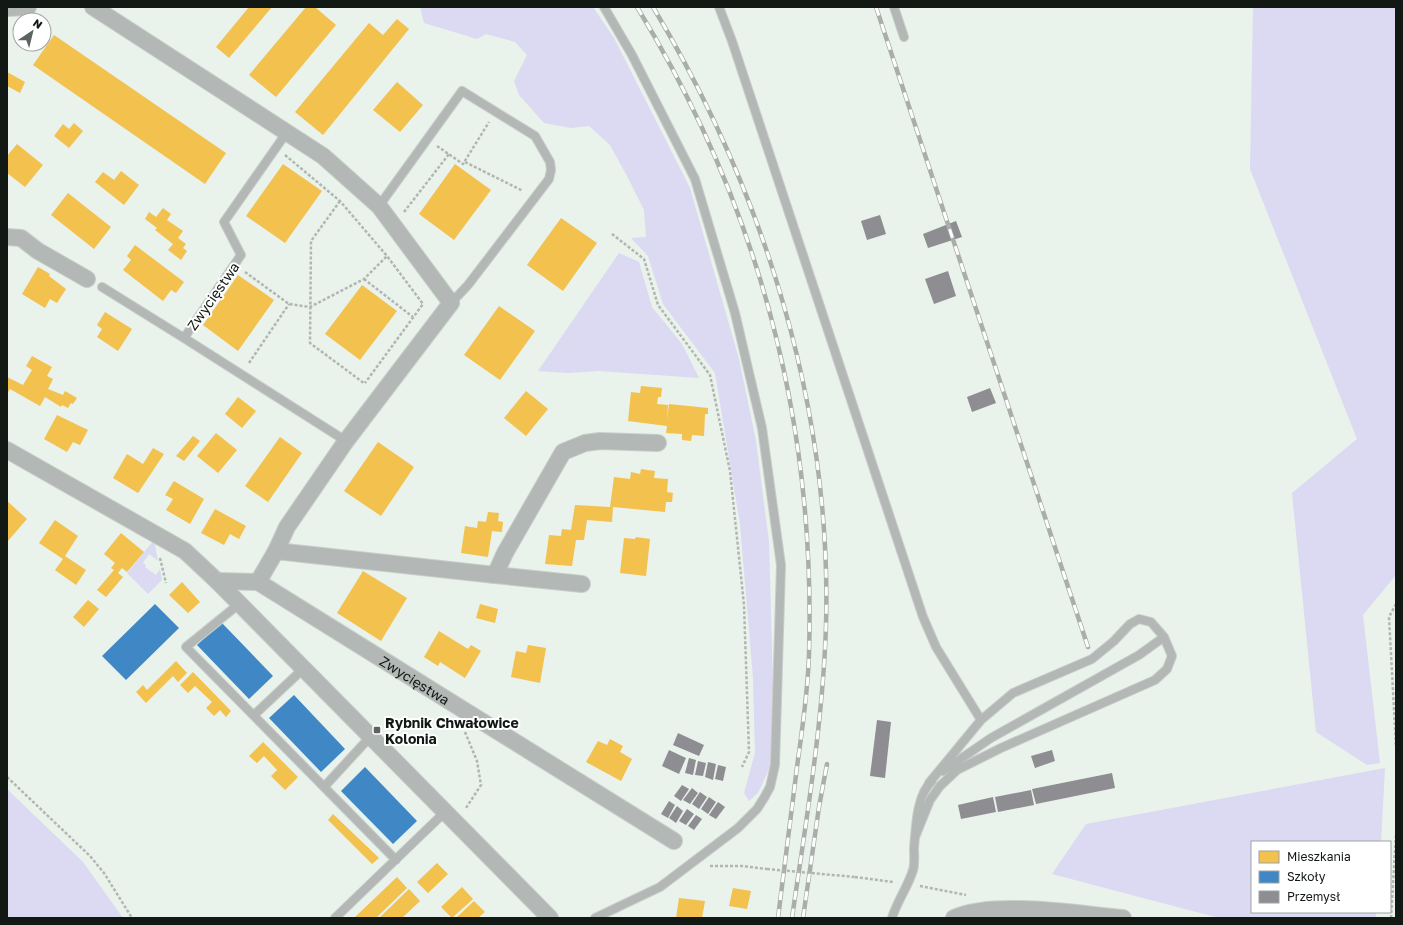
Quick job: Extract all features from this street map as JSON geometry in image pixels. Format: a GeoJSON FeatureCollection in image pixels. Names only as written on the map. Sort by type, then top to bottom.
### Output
{"type":"FeatureCollection","features":[{"type":"Feature","properties":{"kind":"street"},"geometry":{"type":"LineString","coordinates":[[7,8],[28,7]]}},
{"type":"Feature","properties":{"kind":"street"},"geometry":{"type":"LineString","coordinates":[[92,7],[323,156],[378,206],[451,303],[346,441],[288,527],[258,582],[217,581]]}},
{"type":"Feature","properties":{"kind":"street"},"geometry":{"type":"LineString","coordinates":[[7,237],[21,238],[38,250],[87,279]]}},
{"type":"Feature","properties":{"kind":"street"},"geometry":{"type":"LineString","coordinates":[[495,574],[505,553],[563,452],[585,443],[593,442],[658,443]]}},
{"type":"Feature","properties":{"kind":"street"},"geometry":{"type":"LineString","coordinates":[[7,450],[185,551],[217,581],[238,604],[371,736],[550,918]]}},
{"type":"Feature","properties":{"kind":"street"},"geometry":{"type":"LineString","coordinates":[[276,551],[582,584]]}},
{"type":"Feature","properties":{"kind":"street","name":"Zwycięstwa"},"geometry":{"type":"LineString","coordinates":[[258,582],[674,841]]}},
{"type":"Feature","properties":{"kind":"street"},"geometry":{"type":"LineString","coordinates":[[954,918],[974,911],[989,910],[1023,910],[1123,918]]}},
{"type":"Feature","properties":{"kind":"lane"},"geometry":{"type":"LineString","coordinates":[[595,918],[660,887],[748,819],[757,809],[770,787],[775,765],[781,565],[762,428],[735,313],[695,179],[632,55],[604,7]]}},
{"type":"Feature","properties":{"kind":"lane"},"geometry":{"type":"LineString","coordinates":[[719,7],[734,48],[923,617],[936,647],[981,720]]}},
{"type":"Feature","properties":{"kind":"lane"},"geometry":{"type":"LineString","coordinates":[[894,7],[904,37]]}},
{"type":"Feature","properties":{"kind":"lane"},"geometry":{"type":"LineString","coordinates":[[378,206],[462,91],[535,136],[550,162],[551,170],[549,179],[468,286],[451,303]]}},
{"type":"Feature","properties":{"kind":"lane","name":"Zwycięstwa"},"geometry":{"type":"LineString","coordinates":[[287,132],[224,222],[241,255],[184,338],[346,441]]}},
{"type":"Feature","properties":{"kind":"lane"},"geometry":{"type":"LineString","coordinates":[[102,287],[184,338]]}},
{"type":"Feature","properties":{"kind":"lane"},"geometry":{"type":"LineString","coordinates":[[238,604],[186,646],[396,860]]}},
{"type":"Feature","properties":{"kind":"lane"},"geometry":{"type":"LineString","coordinates":[[892,918],[896,904],[913,870],[915,837],[920,802],[929,784],[981,720],[1013,693],[1092,659],[1114,641],[1130,624],[1140,619],[1151,622],[1164,637],[1172,656],[1167,669],[1155,680],[1020,740],[958,770],[940,786],[930,800],[915,837]]}},
{"type":"Feature","properties":{"kind":"lane"},"geometry":{"type":"LineString","coordinates":[[929,784],[951,764],[991,738],[1139,655],[1164,637]]}},
{"type":"Feature","properties":{"kind":"lane"},"geometry":{"type":"LineString","coordinates":[[254,715],[303,669]]}},
{"type":"Feature","properties":{"kind":"lane"},"geometry":{"type":"LineString","coordinates":[[324,787],[371,736]]}},
{"type":"Feature","properties":{"kind":"lane"},"geometry":{"type":"LineString","coordinates":[[335,918],[396,860],[450,816]]}},
{"type":"Feature","properties":{"kind":"path"},"geometry":{"type":"LineString","coordinates":[[465,162],[495,112]]}},
{"type":"Feature","properties":{"kind":"path"},"geometry":{"type":"LineString","coordinates":[[427,138],[463,164],[465,162],[536,198]]}},
{"type":"Feature","properties":{"kind":"path"},"geometry":{"type":"LineString","coordinates":[[276,148],[340,201],[387,256],[423,304],[365,384]]}},
{"type":"Feature","properties":{"kind":"path"},"geometry":{"type":"LineString","coordinates":[[392,224],[401,217],[449,154]]}},
{"type":"Feature","properties":{"kind":"path"},"geometry":{"type":"LineString","coordinates":[[340,201],[311,241],[310,343],[365,384],[379,397]]}},
{"type":"Feature","properties":{"kind":"path"},"geometry":{"type":"LineString","coordinates":[[612,234],[644,259],[658,305],[710,374],[730,472],[744,605],[750,752],[742,767]]}},
{"type":"Feature","properties":{"kind":"path"},"geometry":{"type":"LineString","coordinates":[[234,265],[289,304],[310,307],[364,279],[387,256]]}},
{"type":"Feature","properties":{"kind":"path"},"geometry":{"type":"LineString","coordinates":[[364,279],[413,317]]}},
{"type":"Feature","properties":{"kind":"path"},"geometry":{"type":"LineString","coordinates":[[247,365],[289,304]]}},
{"type":"Feature","properties":{"kind":"path"},"geometry":{"type":"LineString","coordinates":[[159,553],[166,582]]}},
{"type":"Feature","properties":{"kind":"path"},"geometry":{"type":"LineString","coordinates":[[1396,604],[1389,617],[1396,746]]}},
{"type":"Feature","properties":{"kind":"path"},"geometry":{"type":"LineString","coordinates":[[450,816],[470,804],[481,785],[477,761]]}},
{"type":"Feature","properties":{"kind":"path"},"geometry":{"type":"LineString","coordinates":[[7,777],[90,856],[104,873],[132,918]]}},
{"type":"Feature","properties":{"kind":"path"},"geometry":{"type":"LineString","coordinates":[[1391,918],[1396,835]]}},
{"type":"Feature","properties":{"kind":"path"},"geometry":{"type":"LineString","coordinates":[[697,859],[707,866],[742,866],[863,878],[906,884],[973,896],[989,910]]}},
{"type":"Feature","properties":{"kind":"shaded area"},"geometry":{"type":"Polygon","coordinates":[[[420,7],[593,7],[614,38],[690,188],[739,359],[756,441],[769,542],[775,756],[758,793],[749,801],[744,793],[755,753],[753,678],[740,524],[715,373],[663,304],[648,256],[631,238],[646,237],[644,210],[610,145],[589,126],[571,128],[544,123],[519,95],[514,81],[527,55],[515,42],[486,34],[477,39],[424,23],[420,7]]]}},
{"type":"Feature","properties":{"kind":"shaded area"},"geometry":{"type":"Polygon","coordinates":[[[1253,7],[1396,7],[1396,575],[1363,615],[1380,763],[1367,765],[1316,732],[1292,493],[1357,439],[1250,169],[1253,7]]]}},
{"type":"Feature","properties":{"kind":"shaded area"},"geometry":{"type":"Polygon","coordinates":[[[619,253],[639,262],[652,307],[682,344],[699,378],[599,371],[568,373],[538,371],[619,253]]]}},
{"type":"Feature","properties":{"kind":"shaded area"},"geometry":{"type":"Polygon","coordinates":[[[154,540],[158,561],[149,554],[143,563],[146,565],[145,567],[156,575],[160,569],[162,580],[148,594],[127,573],[154,540]]]}},
{"type":"Feature","properties":{"kind":"shaded area"},"geometry":{"type":"Polygon","coordinates":[[[1385,768],[1381,841],[1251,841],[1251,913],[1376,913],[1376,918],[1219,918],[1052,874],[1086,824],[1385,768]]]}},
{"type":"Feature","properties":{"kind":"shaded area"},"geometry":{"type":"Polygon","coordinates":[[[7,789],[83,862],[123,918],[7,918],[7,789]]]}},
{"type":"Feature","properties":{"kind":"building: Mieszkania"},"geometry":{"type":"Polygon","coordinates":[[[249,7],[272,7],[229,58],[216,47],[249,7]]]}},
{"type":"Feature","properties":{"kind":"building: Mieszkania"},"geometry":{"type":"Polygon","coordinates":[[[306,7],[315,7],[336,25],[276,97],[249,75],[306,7]]]}},
{"type":"Feature","properties":{"kind":"building: Mieszkania"},"geometry":{"type":"Polygon","coordinates":[[[397,19],[409,29],[323,135],[295,112],[369,23],[383,35],[397,19]]]}},
{"type":"Feature","properties":{"kind":"building: Mieszkania"},"geometry":{"type":"Polygon","coordinates":[[[54,35],[226,153],[205,184],[33,65],[42,52],[52,52],[52,38],[54,35]]]}},
{"type":"Feature","properties":{"kind":"building: Mieszkania"},"geometry":{"type":"Polygon","coordinates":[[[7,72],[25,82],[20,93],[7,86],[7,72]]]}},
{"type":"Feature","properties":{"kind":"building: Mieszkania"},"geometry":{"type":"Polygon","coordinates":[[[397,82],[423,105],[400,132],[373,110],[397,82]]]}},
{"type":"Feature","properties":{"kind":"building: Mieszkania"},"geometry":{"type":"Polygon","coordinates":[[[74,123],[83,131],[69,148],[54,136],[63,124],[69,129],[74,123]]]}},
{"type":"Feature","properties":{"kind":"building: Mieszkania"},"geometry":{"type":"Polygon","coordinates":[[[17,144],[43,165],[25,187],[7,173],[7,156],[17,144]]]}},
{"type":"Feature","properties":{"kind":"building: Mieszkania"},"geometry":{"type":"Polygon","coordinates":[[[283,164],[322,191],[285,243],[246,216],[283,164]]]}},
{"type":"Feature","properties":{"kind":"building: Mieszkania"},"geometry":{"type":"Polygon","coordinates":[[[455,164],[491,190],[454,240],[419,214],[455,164]]]}},
{"type":"Feature","properties":{"kind":"building: Mieszkania"},"geometry":{"type":"Polygon","coordinates":[[[121,171],[139,185],[124,205],[95,182],[103,172],[114,180],[121,171]]]}},
{"type":"Feature","properties":{"kind":"building: Mieszkania"},"geometry":{"type":"Polygon","coordinates":[[[68,193],[111,227],[94,249],[51,215],[68,193]]]}},
{"type":"Feature","properties":{"kind":"building: Mieszkania"},"geometry":{"type":"Polygon","coordinates":[[[163,208],[171,214],[167,220],[183,231],[178,238],[186,244],[183,248],[187,251],[181,260],[168,250],[173,244],[155,230],[157,228],[145,219],[149,212],[156,217],[163,208]]]}},
{"type":"Feature","properties":{"kind":"building: Mieszkania"},"geometry":{"type":"Polygon","coordinates":[[[561,218],[597,243],[563,291],[527,265],[561,218]]]}},
{"type":"Feature","properties":{"kind":"building: Mieszkania"},"geometry":{"type":"Polygon","coordinates":[[[135,245],[184,282],[176,293],[171,290],[163,301],[123,270],[131,260],[127,256],[135,245]]]}},
{"type":"Feature","properties":{"kind":"building: Mieszkania"},"geometry":{"type":"Polygon","coordinates":[[[38,267],[50,274],[49,276],[66,289],[57,303],[50,299],[45,308],[22,294],[38,267]]]}},
{"type":"Feature","properties":{"kind":"building: Mieszkania"},"geometry":{"type":"Polygon","coordinates":[[[238,275],[274,300],[238,351],[203,325],[238,275]]]}},
{"type":"Feature","properties":{"kind":"building: Mieszkania"},"geometry":{"type":"Polygon","coordinates":[[[362,285],[397,311],[360,360],[325,334],[362,285]]]}},
{"type":"Feature","properties":{"kind":"building: Mieszkania"},"geometry":{"type":"Polygon","coordinates":[[[499,306],[535,331],[500,380],[464,355],[499,306]]]}},
{"type":"Feature","properties":{"kind":"building: Mieszkania"},"geometry":{"type":"Polygon","coordinates":[[[105,312],[132,329],[118,351],[97,337],[102,329],[97,325],[105,312]]]}},
{"type":"Feature","properties":{"kind":"building: Mieszkania"},"geometry":{"type":"Polygon","coordinates":[[[32,356],[52,367],[47,376],[53,379],[48,389],[63,395],[65,391],[77,398],[68,408],[62,405],[61,407],[45,397],[40,406],[10,389],[7,394],[7,377],[23,385],[32,370],[26,366],[32,356]]]}},
{"type":"Feature","properties":{"kind":"building: Mieszkania"},"geometry":{"type":"Polygon","coordinates":[[[641,386],[662,388],[661,397],[658,397],[657,404],[668,405],[667,420],[669,404],[708,408],[708,414],[705,414],[704,436],[692,435],[691,441],[682,440],[682,434],[666,433],[667,426],[628,421],[631,392],[640,393],[641,386]]]}},
{"type":"Feature","properties":{"kind":"building: Mieszkania"},"geometry":{"type":"Polygon","coordinates":[[[526,391],[548,409],[526,436],[504,418],[526,391]]]}},
{"type":"Feature","properties":{"kind":"building: Mieszkania"},"geometry":{"type":"Polygon","coordinates":[[[238,397],[256,411],[242,428],[225,414],[238,397]]]}},
{"type":"Feature","properties":{"kind":"building: Mieszkania"},"geometry":{"type":"Polygon","coordinates":[[[57,415],[88,430],[80,445],[73,442],[67,452],[44,439],[57,415]]]}},
{"type":"Feature","properties":{"kind":"building: Mieszkania"},"geometry":{"type":"Polygon","coordinates":[[[216,433],[237,450],[218,473],[197,456],[216,433]]]}},
{"type":"Feature","properties":{"kind":"building: Mieszkania"},"geometry":{"type":"Polygon","coordinates":[[[193,436],[200,441],[184,461],[176,456],[193,436]]]}},
{"type":"Feature","properties":{"kind":"building: Mieszkania"},"geometry":{"type":"Polygon","coordinates":[[[280,437],[302,453],[268,502],[245,486],[280,437]]]}},
{"type":"Feature","properties":{"kind":"building: Mieszkania"},"geometry":{"type":"Polygon","coordinates":[[[378,442],[414,467],[381,516],[344,491],[378,442]]]}},
{"type":"Feature","properties":{"kind":"building: Mieszkania"},"geometry":{"type":"Polygon","coordinates":[[[153,448],[164,454],[138,493],[113,478],[127,454],[143,464],[153,448]]]}},
{"type":"Feature","properties":{"kind":"building: Mieszkania"},"geometry":{"type":"Polygon","coordinates":[[[641,469],[655,471],[654,478],[668,479],[667,492],[673,493],[672,502],[666,502],[665,512],[613,507],[612,522],[587,520],[584,540],[576,540],[572,566],[545,564],[549,535],[561,536],[562,529],[571,530],[575,505],[610,507],[614,477],[630,479],[631,472],[640,474],[641,469]]]}},
{"type":"Feature","properties":{"kind":"building: Mieszkania"},"geometry":{"type":"Polygon","coordinates":[[[174,481],[204,499],[190,524],[166,510],[173,499],[165,495],[174,481]]]}},
{"type":"Feature","properties":{"kind":"building: Mieszkania"},"geometry":{"type":"Polygon","coordinates":[[[7,501],[27,519],[7,542],[7,501]]]}},
{"type":"Feature","properties":{"kind":"building: Mieszkania"},"geometry":{"type":"Polygon","coordinates":[[[215,509],[246,526],[239,539],[230,534],[224,545],[201,533],[215,509]]]}},
{"type":"Feature","properties":{"kind":"building: Mieszkania"},"geometry":{"type":"Polygon","coordinates":[[[488,512],[499,513],[498,521],[503,522],[502,532],[492,531],[488,557],[461,553],[465,526],[477,528],[478,521],[486,522],[488,512]]]}},
{"type":"Feature","properties":{"kind":"building: Mieszkania"},"geometry":{"type":"Polygon","coordinates":[[[55,520],[78,536],[65,556],[86,570],[76,585],[55,570],[63,559],[39,543],[55,520]]]}},
{"type":"Feature","properties":{"kind":"building: Mieszkania"},"geometry":{"type":"Polygon","coordinates":[[[121,533],[144,552],[127,572],[122,568],[118,573],[123,577],[106,597],[97,590],[114,570],[111,568],[115,563],[104,554],[121,533]]]}},
{"type":"Feature","properties":{"kind":"building: Mieszkania"},"geometry":{"type":"Polygon","coordinates":[[[636,537],[650,539],[646,576],[620,573],[624,538],[635,539],[636,537]]]}},
{"type":"Feature","properties":{"kind":"building: Mieszkania"},"geometry":{"type":"Polygon","coordinates":[[[363,571],[407,598],[381,641],[337,613],[363,571]]]}},
{"type":"Feature","properties":{"kind":"building: Mieszkania"},"geometry":{"type":"Polygon","coordinates":[[[182,582],[200,602],[188,613],[169,595],[182,582]]]}},
{"type":"Feature","properties":{"kind":"building: Mieszkania"},"geometry":{"type":"Polygon","coordinates":[[[88,600],[99,609],[84,627],[73,617],[88,600]]]}},
{"type":"Feature","properties":{"kind":"building: Mieszkania"},"geometry":{"type":"Polygon","coordinates":[[[480,604],[498,609],[495,623],[476,618],[480,604]]]}},
{"type":"Feature","properties":{"kind":"building: Mieszkania"},"geometry":{"type":"Polygon","coordinates":[[[439,631],[468,649],[471,645],[481,651],[465,678],[440,662],[438,666],[424,657],[439,631]]]}},
{"type":"Feature","properties":{"kind":"building: Mieszkania"},"geometry":{"type":"Polygon","coordinates":[[[528,645],[546,648],[540,683],[511,677],[516,651],[526,653],[528,645]]]}},
{"type":"Feature","properties":{"kind":"building: Mieszkania"},"geometry":{"type":"Polygon","coordinates":[[[176,661],[187,673],[178,682],[173,676],[146,703],[136,692],[143,685],[147,690],[176,661]]]}},
{"type":"Feature","properties":{"kind":"building: Mieszkania"},"geometry":{"type":"Polygon","coordinates":[[[193,672],[231,711],[226,717],[220,710],[214,716],[206,708],[212,702],[195,686],[188,693],[180,685],[193,672]]]}},
{"type":"Feature","properties":{"kind":"building: Mieszkania"},"geometry":{"type":"Polygon","coordinates":[[[610,739],[623,746],[620,752],[632,759],[621,781],[586,762],[598,741],[607,745],[610,739]]]}},
{"type":"Feature","properties":{"kind":"building: Mieszkania"},"geometry":{"type":"Polygon","coordinates":[[[263,742],[298,777],[285,790],[271,776],[277,770],[264,756],[257,763],[249,756],[263,742]]]}},
{"type":"Feature","properties":{"kind":"building: Mieszkania"},"geometry":{"type":"Polygon","coordinates":[[[333,814],[379,858],[372,864],[328,820],[333,814]]]}},
{"type":"Feature","properties":{"kind":"building: Mieszkania"},"geometry":{"type":"Polygon","coordinates":[[[437,863],[448,874],[428,893],[417,882],[437,863]]]}},
{"type":"Feature","properties":{"kind":"building: Mieszkania"},"geometry":{"type":"Polygon","coordinates":[[[397,877],[407,888],[376,918],[354,918],[397,877]]]}},
{"type":"Feature","properties":{"kind":"building: Mieszkania"},"geometry":{"type":"Polygon","coordinates":[[[462,887],[473,899],[452,918],[441,907],[462,887]]]}},
{"type":"Feature","properties":{"kind":"building: Mieszkania"},"geometry":{"type":"Polygon","coordinates":[[[733,888],[751,891],[747,909],[729,906],[733,888]]]}},
{"type":"Feature","properties":{"kind":"building: Mieszkania"},"geometry":{"type":"Polygon","coordinates":[[[409,889],[420,901],[402,918],[379,918],[409,889]]]}},
{"type":"Feature","properties":{"kind":"building: Mieszkania"},"geometry":{"type":"Polygon","coordinates":[[[679,898],[705,901],[702,918],[676,918],[679,898]]]}},
{"type":"Feature","properties":{"kind":"building: Mieszkania"},"geometry":{"type":"Polygon","coordinates":[[[474,901],[485,912],[478,918],[456,918],[474,901]]]}},
{"type":"Feature","properties":{"kind":"building: Szkoły"},"geometry":{"type":"Polygon","coordinates":[[[155,604],[179,628],[126,680],[102,656],[155,604]]]}},
{"type":"Feature","properties":{"kind":"building: Szkoły"},"geometry":{"type":"Polygon","coordinates":[[[221,622],[273,676],[249,699],[197,645],[221,622]]]}},
{"type":"Feature","properties":{"kind":"building: Szkoły"},"geometry":{"type":"Polygon","coordinates":[[[294,695],[345,749],[321,772],[269,718],[294,695]]]}},
{"type":"Feature","properties":{"kind":"building: Szkoły"},"geometry":{"type":"Polygon","coordinates":[[[365,767],[417,821],[393,844],[341,791],[365,767]]]}},
{"type":"Feature","properties":{"kind":"building: Przemysł"},"geometry":{"type":"Polygon","coordinates":[[[880,215],[886,234],[867,240],[861,221],[880,215]]]}},
{"type":"Feature","properties":{"kind":"building: Przemysł"},"geometry":{"type":"Polygon","coordinates":[[[956,221],[962,237],[928,248],[923,234],[956,221]]]}},
{"type":"Feature","properties":{"kind":"building: Przemysł"},"geometry":{"type":"Polygon","coordinates":[[[948,271],[956,296],[934,304],[925,279],[948,271]]]}},
{"type":"Feature","properties":{"kind":"building: Przemysł"},"geometry":{"type":"Polygon","coordinates":[[[990,388],[996,403],[972,412],[967,397],[990,388]]]}},
{"type":"Feature","properties":{"kind":"building: Przemysł"},"geometry":{"type":"Polygon","coordinates":[[[877,720],[891,722],[885,778],[870,776],[877,720]]]}},
{"type":"Feature","properties":{"kind":"building: Przemysł"},"geometry":{"type":"Polygon","coordinates":[[[678,733],[704,745],[699,756],[673,745],[678,733]]]}},
{"type":"Feature","properties":{"kind":"building: Przemysł"},"geometry":{"type":"Polygon","coordinates":[[[669,750],[686,758],[679,774],[662,766],[669,750]]]}},
{"type":"Feature","properties":{"kind":"building: Przemysł"},"geometry":{"type":"Polygon","coordinates":[[[1052,750],[1055,761],[1035,768],[1031,756],[1052,750]]]}},
{"type":"Feature","properties":{"kind":"building: Przemysł"},"geometry":{"type":"Polygon","coordinates":[[[689,758],[696,760],[693,775],[685,773],[689,758]]]}},
{"type":"Feature","properties":{"kind":"building: Przemysł"},"geometry":{"type":"Polygon","coordinates":[[[698,761],[706,763],[703,776],[695,775],[698,761]]]}},
{"type":"Feature","properties":{"kind":"building: Przemysł"},"geometry":{"type":"Polygon","coordinates":[[[708,762],[716,764],[713,780],[705,777],[708,762]]]}},
{"type":"Feature","properties":{"kind":"building: Przemysł"},"geometry":{"type":"Polygon","coordinates":[[[718,765],[726,767],[723,781],[715,779],[718,765]]]}},
{"type":"Feature","properties":{"kind":"building: Przemysł"},"geometry":{"type":"Polygon","coordinates":[[[1112,773],[1115,788],[1036,804],[1032,789],[1112,773]]]}},
{"type":"Feature","properties":{"kind":"building: Przemysł"},"geometry":{"type":"Polygon","coordinates":[[[682,785],[689,789],[681,801],[674,796],[682,785]]]}},
{"type":"Feature","properties":{"kind":"building: Przemysł"},"geometry":{"type":"Polygon","coordinates":[[[692,788],[698,793],[690,804],[683,800],[692,788]]]}},
{"type":"Feature","properties":{"kind":"building: Przemysł"},"geometry":{"type":"Polygon","coordinates":[[[1031,790],[1034,805],[998,812],[995,797],[1031,790]]]}},
{"type":"Feature","properties":{"kind":"building: Przemysł"},"geometry":{"type":"Polygon","coordinates":[[[700,792],[707,797],[699,809],[692,804],[700,792]]]}},
{"type":"Feature","properties":{"kind":"building: Przemysł"},"geometry":{"type":"Polygon","coordinates":[[[709,797],[716,802],[708,814],[701,809],[709,797]]]}},
{"type":"Feature","properties":{"kind":"building: Przemysł"},"geometry":{"type":"Polygon","coordinates":[[[993,797],[996,812],[961,819],[958,805],[993,797]]]}},
{"type":"Feature","properties":{"kind":"building: Przemysł"},"geometry":{"type":"Polygon","coordinates":[[[669,801],[675,805],[668,818],[661,814],[669,801]]]}},
{"type":"Feature","properties":{"kind":"building: Przemysł"},"geometry":{"type":"Polygon","coordinates":[[[718,802],[725,807],[716,819],[709,815],[718,802]]]}},
{"type":"Feature","properties":{"kind":"building: Przemysł"},"geometry":{"type":"Polygon","coordinates":[[[677,806],[683,811],[676,823],[669,818],[677,806]]]}},
{"type":"Feature","properties":{"kind":"building: Przemysł"},"geometry":{"type":"Polygon","coordinates":[[[687,809],[694,814],[686,825],[679,821],[687,809]]]}},
{"type":"Feature","properties":{"kind":"building: Przemysł"},"geometry":{"type":"Polygon","coordinates":[[[696,815],[702,819],[694,830],[688,826],[696,815]]]}},
{"type":"Feature","properties":{"kind":"railway"},"geometry":{"type":"LineString","coordinates":[[637,7],[679,82],[716,159],[746,238],[771,318],[790,400],[802,483],[809,568],[809,654],[804,711],[778,918]]}},
{"type":"Feature","properties":{"kind":"railway"},"geometry":{"type":"LineString","coordinates":[[653,7],[693,78],[728,151],[758,227],[783,304],[803,383],[817,463],[825,544],[826,625],[824,662],[818,735],[792,918]]}},
{"type":"Feature","properties":{"kind":"railway"},"geometry":{"type":"LineString","coordinates":[[876,7],[1088,647]]}},
{"type":"Feature","properties":{"kind":"railway"},"geometry":{"type":"LineString","coordinates":[[803,918],[819,807],[827,764]]}},
{"type":"Feature","properties":{"kind":"place","name":"Rybnik Chwałowice Kolonia"},"geometry":{"type":"Point","coordinates":[377,730]}}]}
